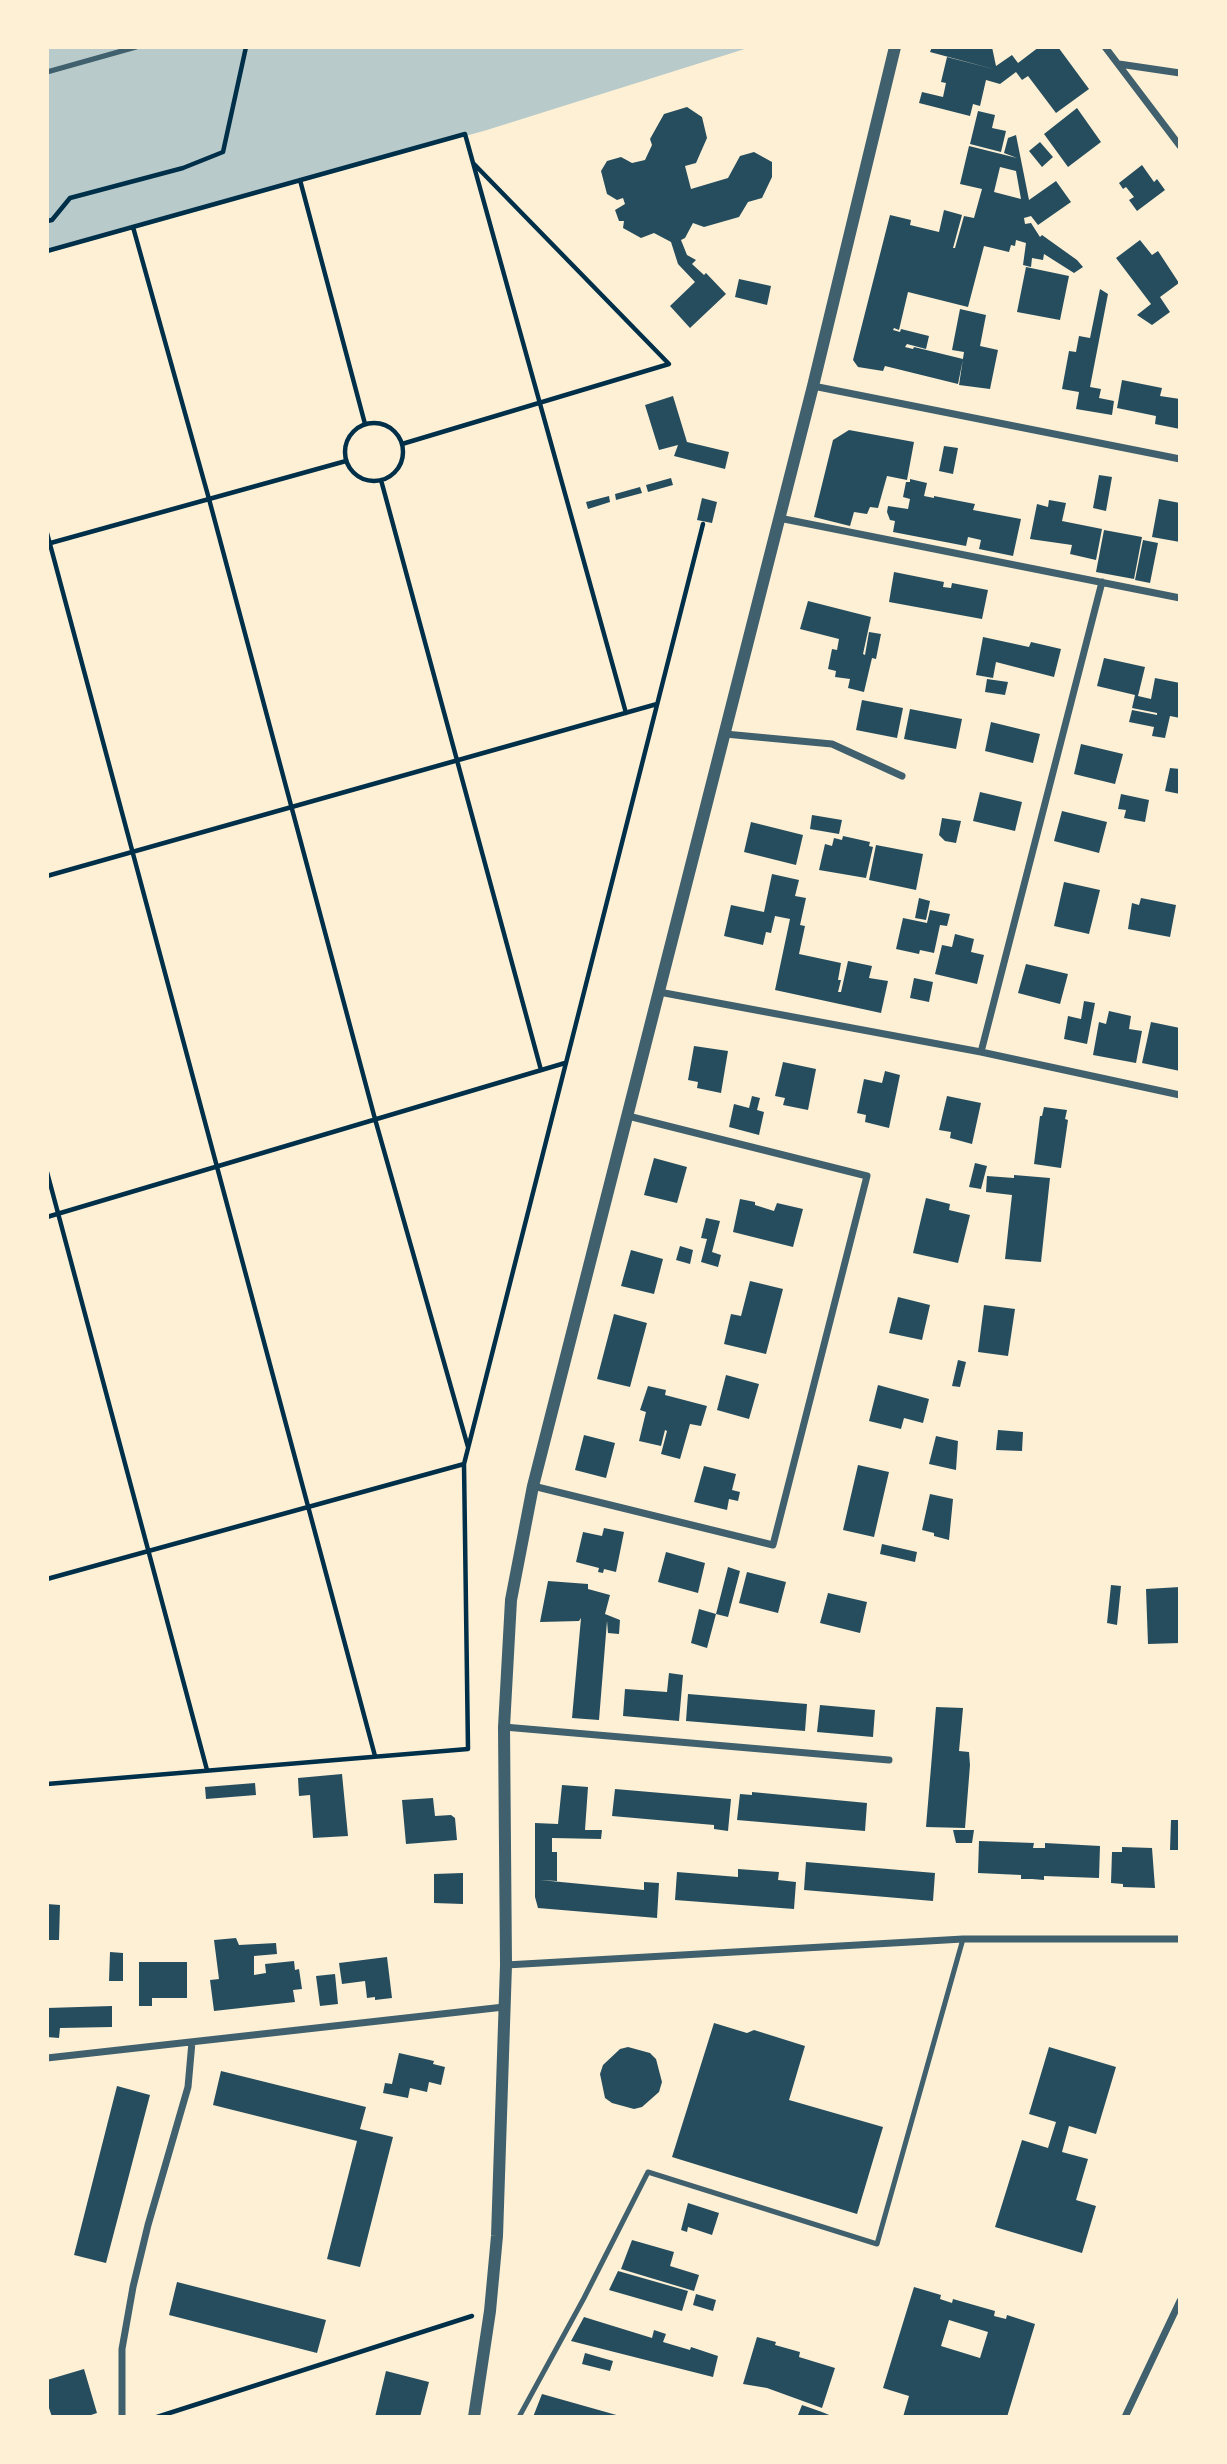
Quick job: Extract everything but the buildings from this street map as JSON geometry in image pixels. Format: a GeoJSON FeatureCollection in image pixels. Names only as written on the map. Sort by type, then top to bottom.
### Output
{"type":"FeatureCollection","features":[{"type":"Feature","properties":{"kind":"street"},"geometry":{"type":"LineString","coordinates":[[474,2417],[490,2311],[497,2236],[506,1965],[504,1727],[511,1600],[533,1486],[813,386],[895,47]]}},
{"type":"Feature","properties":{"kind":"street"},"geometry":{"type":"LineString","coordinates":[[1105,47],[1180,146]]}},
{"type":"Feature","properties":{"kind":"street"},"geometry":{"type":"LineString","coordinates":[[1119,64],[1180,73]]}},
{"type":"Feature","properties":{"kind":"street"},"geometry":{"type":"LineString","coordinates":[[813,386],[1180,459]]}},
{"type":"Feature","properties":{"kind":"street"},"geometry":{"type":"LineString","coordinates":[[779,518],[1180,598]]}},
{"type":"Feature","properties":{"kind":"street"},"geometry":{"type":"LineString","coordinates":[[981,1052],[1102,582]]}},
{"type":"Feature","properties":{"kind":"street"},"geometry":{"type":"LineString","coordinates":[[724,734],[832,744],[902,776]]}},
{"type":"Feature","properties":{"kind":"street"},"geometry":{"type":"LineString","coordinates":[[659,992],[981,1052],[1180,1095]]}},
{"type":"Feature","properties":{"kind":"street"},"geometry":{"type":"LineString","coordinates":[[533,1486],[773,1545],[867,1176],[628,1116]]}},
{"type":"Feature","properties":{"kind":"street"},"geometry":{"type":"LineString","coordinates":[[504,1727],[889,1760]]}},
{"type":"Feature","properties":{"kind":"street"},"geometry":{"type":"LineString","coordinates":[[506,1965],[963,1939],[1180,1939]]}},
{"type":"Feature","properties":{"kind":"street"},"geometry":{"type":"LineString","coordinates":[[47,2058],[504,2007]]}},
{"type":"Feature","properties":{"kind":"street"},"geometry":{"type":"LineString","coordinates":[[122,2417],[122,2349],[132,2287],[188,2087],[192,2042]]}},
{"type":"Feature","properties":{"kind":"street"},"geometry":{"type":"LineString","coordinates":[[1125,2417],[1180,2301]]}},
{"type":"Feature","properties":{"kind":"lane"},"geometry":{"type":"LineString","coordinates":[[47,72],[136,47]]}},
{"type":"Feature","properties":{"kind":"lane"},"geometry":{"type":"LineString","coordinates":[[519,2417],[648,2172],[877,2245],[963,1939]]}},
{"type":"Feature","properties":{"kind":"path"},"geometry":{"type":"LineString","coordinates":[[47,221],[52,220],[70,198],[183,168],[223,152],[246,47]]}},
{"type":"Feature","properties":{"kind":"path"},"geometry":{"type":"LineString","coordinates":[[47,250],[465,134],[626,713]]}},
{"type":"Feature","properties":{"kind":"path"},"geometry":{"type":"LineString","coordinates":[[402,444],[668,364],[472,162]]}},
{"type":"Feature","properties":{"kind":"path"},"geometry":{"type":"LineString","coordinates":[[300,180],[365,424]]}},
{"type":"Feature","properties":{"kind":"path"},"geometry":{"type":"LineString","coordinates":[[133,227],[209,499],[375,1119],[468,1448]]}},
{"type":"Feature","properties":{"kind":"path"},"geometry":{"type":"LineString","coordinates":[[372,422],[386,425],[396,433],[402,444],[400,466],[392,475],[381,480],[359,478],[346,461],[348,437],[365,424],[372,422]]}},
{"type":"Feature","properties":{"kind":"path"},"geometry":{"type":"LineString","coordinates":[[49,544],[346,461]]}},
{"type":"Feature","properties":{"kind":"path"},"geometry":{"type":"LineString","coordinates":[[381,480],[541,1070]]}},
{"type":"Feature","properties":{"kind":"path"},"geometry":{"type":"LineString","coordinates":[[47,1784],[468,1749],[464,1464],[703,523]]}},
{"type":"Feature","properties":{"kind":"path"},"geometry":{"type":"LineString","coordinates":[[47,533],[219,1166],[375,1756]]}},
{"type":"Feature","properties":{"kind":"path"},"geometry":{"type":"LineString","coordinates":[[47,876],[658,704]]}},
{"type":"Feature","properties":{"kind":"path"},"geometry":{"type":"LineString","coordinates":[[47,1217],[566,1063]]}},
{"type":"Feature","properties":{"kind":"path"},"geometry":{"type":"LineString","coordinates":[[47,1172],[207,1770]]}},
{"type":"Feature","properties":{"kind":"path"},"geometry":{"type":"LineString","coordinates":[[47,1579],[464,1464]]}},
{"type":"Feature","properties":{"kind":"path"},"geometry":{"type":"LineString","coordinates":[[157,2417],[490,2311]]}},
{"type":"Feature","properties":{"kind":"shaded area"},"geometry":{"type":"Polygon","coordinates":[[[47,47],[751,47],[487,130],[47,253],[47,47]]]}}]}
